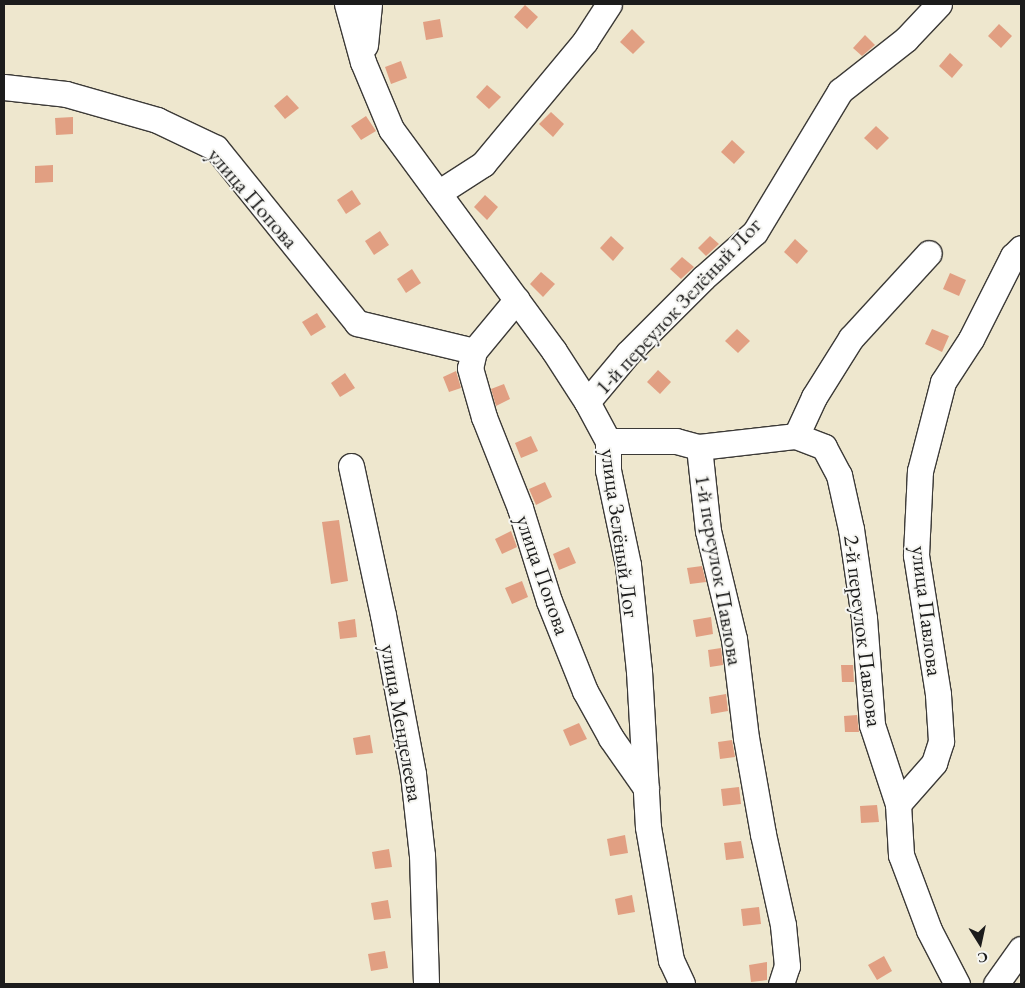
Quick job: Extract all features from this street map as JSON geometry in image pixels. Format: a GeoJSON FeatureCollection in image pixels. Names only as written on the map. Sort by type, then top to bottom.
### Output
{"type":"FeatureCollection","features":[{"type":"Feature","properties":{"kind":"street","name":"улица Зелёный Лог"},"geometry":{"type":"LineString","coordinates":[[347,4],[363,62],[391,129],[517,299],[587,402],[608,441],[608,470],[628,565],[639,671],[648,827],[672,960],[682,984]]}},
{"type":"Feature","properties":{"kind":"street"},"geometry":{"type":"LineString","coordinates":[[363,62],[369,4]]}},
{"type":"Feature","properties":{"kind":"street"},"geometry":{"type":"LineString","coordinates":[[438,193],[483,164],[584,41],[609,4]]}},
{"type":"Feature","properties":{"kind":"street","name":"1-й переулок Зелёный Лог"},"geometry":{"type":"LineString","coordinates":[[587,402],[635,346],[703,278],[755,232],[840,91],[906,39],[938,4]]}},
{"type":"Feature","properties":{"kind":"street","name":"улица Попова"},"geometry":{"type":"LineString","coordinates":[[4,87],[66,94],[157,120],[216,148],[357,323],[474,351],[470,368],[484,417],[520,508],[550,601],[585,691],[611,738],[646,788]]}},
{"type":"Feature","properties":{"kind":"street","name":"улица Павлова"},"geometry":{"type":"LineString","coordinates":[[898,804],[934,763],[941,741],[938,694],[916,555],[920,471],[943,382],[971,339],[1013,256],[1021,248]]}},
{"type":"Feature","properties":{"kind":"street"},"geometry":{"type":"LineString","coordinates":[[796,436],[814,397],[852,338],[929,253]]}},
{"type":"Feature","properties":{"kind":"street"},"geometry":{"type":"LineString","coordinates":[[474,351],[517,299]]}},
{"type":"Feature","properties":{"kind":"street","name":"2-й переулок Павлова"},"geometry":{"type":"LineString","coordinates":[[796,436],[824,447],[839,475],[851,529],[864,618],[872,725],[898,804],[901,855],[929,930],[957,984]]}},
{"type":"Feature","properties":{"kind":"street","name":"1-й переулок Павлова"},"geometry":{"type":"LineString","coordinates":[[781,984],[788,966],[783,925],[763,834],[748,748],[734,639],[708,531],[698,447],[796,436]]}},
{"type":"Feature","properties":{"kind":"street"},"geometry":{"type":"LineString","coordinates":[[608,441],[676,441],[698,447]]}},
{"type":"Feature","properties":{"kind":"street","name":"улица Менделеева"},"geometry":{"type":"LineString","coordinates":[[351,466],[383,615],[413,774],[422,855],[426,984]]}},
{"type":"Feature","properties":{"kind":"street"},"geometry":{"type":"LineString","coordinates":[[996,984],[1021,949]]}},
{"type":"Feature","properties":{"kind":"building"},"geometry":{"type":"Polygon","coordinates":[[[525,5],[538,17],[527,29],[514,17],[525,5]]]}},
{"type":"Feature","properties":{"kind":"building"},"geometry":{"type":"Polygon","coordinates":[[[440,19],[443,37],[426,40],[423,22],[440,19]]]}},
{"type":"Feature","properties":{"kind":"building"},"geometry":{"type":"Polygon","coordinates":[[[999,24],[1012,36],[1001,48],[988,36],[999,24]]]}},
{"type":"Feature","properties":{"kind":"building"},"geometry":{"type":"Polygon","coordinates":[[[632,29],[645,42],[633,54],[620,42],[632,29]]]}},
{"type":"Feature","properties":{"kind":"building"},"geometry":{"type":"Polygon","coordinates":[[[865,35],[875,45],[862,56],[853,48],[865,35]]]}},
{"type":"Feature","properties":{"kind":"building"},"geometry":{"type":"Polygon","coordinates":[[[950,53],[963,65],[952,78],[939,66],[950,53]]]}},
{"type":"Feature","properties":{"kind":"building"},"geometry":{"type":"Polygon","coordinates":[[[401,61],[407,78],[391,84],[385,67],[401,61]]]}},
{"type":"Feature","properties":{"kind":"building"},"geometry":{"type":"Polygon","coordinates":[[[487,85],[501,97],[489,109],[476,97],[487,85]]]}},
{"type":"Feature","properties":{"kind":"building"},"geometry":{"type":"Polygon","coordinates":[[[287,95],[299,108],[285,119],[274,106],[287,95]]]}},
{"type":"Feature","properties":{"kind":"building"},"geometry":{"type":"Polygon","coordinates":[[[551,112],[564,124],[553,137],[539,124],[551,112]]]}},
{"type":"Feature","properties":{"kind":"building"},"geometry":{"type":"Polygon","coordinates":[[[366,116],[376,131],[361,140],[351,126],[366,116]]]}},
{"type":"Feature","properties":{"kind":"building"},"geometry":{"type":"Polygon","coordinates":[[[73,117],[73,134],[56,135],[55,118],[73,117]]]}},
{"type":"Feature","properties":{"kind":"building"},"geometry":{"type":"Polygon","coordinates":[[[876,126],[889,138],[877,150],[864,138],[876,126]]]}},
{"type":"Feature","properties":{"kind":"building"},"geometry":{"type":"Polygon","coordinates":[[[732,140],[745,152],[734,164],[721,152],[732,140]]]}},
{"type":"Feature","properties":{"kind":"building"},"geometry":{"type":"Polygon","coordinates":[[[53,165],[53,182],[35,183],[35,166],[53,165]]]}},
{"type":"Feature","properties":{"kind":"building"},"geometry":{"type":"Polygon","coordinates":[[[352,190],[361,204],[346,214],[337,200],[352,190]]]}},
{"type":"Feature","properties":{"kind":"building"},"geometry":{"type":"Polygon","coordinates":[[[485,195],[498,207],[487,220],[474,207],[485,195]]]}},
{"type":"Feature","properties":{"kind":"building"},"geometry":{"type":"Polygon","coordinates":[[[380,231],[389,245],[374,255],[365,241],[380,231]]]}},
{"type":"Feature","properties":{"kind":"building"},"geometry":{"type":"Polygon","coordinates":[[[611,236],[624,248],[613,261],[600,248],[611,236]]]}},
{"type":"Feature","properties":{"kind":"building"},"geometry":{"type":"Polygon","coordinates":[[[710,236],[719,244],[706,256],[698,248],[710,236]]]}},
{"type":"Feature","properties":{"kind":"building"},"geometry":{"type":"Polygon","coordinates":[[[795,239],[808,251],[797,264],[784,252],[795,239]]]}},
{"type":"Feature","properties":{"kind":"building"},"geometry":{"type":"Polygon","coordinates":[[[682,257],[694,267],[681,279],[670,269],[682,257]]]}},
{"type":"Feature","properties":{"kind":"building"},"geometry":{"type":"Polygon","coordinates":[[[412,269],[421,283],[406,293],[397,279],[412,269]]]}},
{"type":"Feature","properties":{"kind":"building"},"geometry":{"type":"Polygon","coordinates":[[[541,272],[555,284],[543,297],[530,284],[541,272]]]}},
{"type":"Feature","properties":{"kind":"building"},"geometry":{"type":"Polygon","coordinates":[[[950,273],[966,280],[959,296],[943,289],[950,273]]]}},
{"type":"Feature","properties":{"kind":"building"},"geometry":{"type":"Polygon","coordinates":[[[317,313],[326,327],[311,336],[302,322],[317,313]]]}},
{"type":"Feature","properties":{"kind":"building"},"geometry":{"type":"Polygon","coordinates":[[[737,329],[750,341],[738,353],[725,341],[737,329]]]}},
{"type":"Feature","properties":{"kind":"building"},"geometry":{"type":"Polygon","coordinates":[[[932,329],[949,336],[942,352],[925,344],[932,329]]]}},
{"type":"Feature","properties":{"kind":"building"},"geometry":{"type":"Polygon","coordinates":[[[658,370],[671,382],[660,394],[647,382],[658,370]]]}},
{"type":"Feature","properties":{"kind":"building"},"geometry":{"type":"Polygon","coordinates":[[[456,371],[461,388],[449,392],[443,377],[456,371]]]}},
{"type":"Feature","properties":{"kind":"building"},"geometry":{"type":"Polygon","coordinates":[[[345,373],[355,388],[340,397],[331,383],[345,373]]]}},
{"type":"Feature","properties":{"kind":"building"},"geometry":{"type":"Polygon","coordinates":[[[504,384],[510,399],[496,406],[491,389],[504,384]]]}},
{"type":"Feature","properties":{"kind":"building"},"geometry":{"type":"Polygon","coordinates":[[[531,436],[538,451],[521,458],[515,443],[531,436]]]}},
{"type":"Feature","properties":{"kind":"building"},"geometry":{"type":"Polygon","coordinates":[[[545,482],[552,497],[536,505],[529,489],[545,482]]]}},
{"type":"Feature","properties":{"kind":"building"},"geometry":{"type":"Polygon","coordinates":[[[339,520],[348,581],[331,584],[322,522],[339,520]]]}},
{"type":"Feature","properties":{"kind":"building"},"geometry":{"type":"Polygon","coordinates":[[[511,531],[517,547],[502,554],[495,539],[511,531]]]}},
{"type":"Feature","properties":{"kind":"building"},"geometry":{"type":"Polygon","coordinates":[[[569,547],[576,563],[559,570],[553,554],[569,547]]]}},
{"type":"Feature","properties":{"kind":"building"},"geometry":{"type":"Polygon","coordinates":[[[702,566],[706,582],[690,584],[687,568],[702,566]]]}},
{"type":"Feature","properties":{"kind":"building"},"geometry":{"type":"Polygon","coordinates":[[[522,581],[528,597],[512,604],[505,588],[522,581]]]}},
{"type":"Feature","properties":{"kind":"building"},"geometry":{"type":"Polygon","coordinates":[[[711,617],[713,634],[696,637],[693,620],[711,617]]]}},
{"type":"Feature","properties":{"kind":"building"},"geometry":{"type":"Polygon","coordinates":[[[355,619],[357,637],[340,639],[338,622],[355,619]]]}},
{"type":"Feature","properties":{"kind":"building"},"geometry":{"type":"Polygon","coordinates":[[[721,648],[723,665],[710,667],[708,650],[721,648]]]}},
{"type":"Feature","properties":{"kind":"building"},"geometry":{"type":"Polygon","coordinates":[[[841,665],[853,665],[854,682],[842,682],[841,665]]]}},
{"type":"Feature","properties":{"kind":"building"},"geometry":{"type":"Polygon","coordinates":[[[726,694],[728,711],[711,714],[709,697],[726,694]]]}},
{"type":"Feature","properties":{"kind":"building"},"geometry":{"type":"Polygon","coordinates":[[[857,715],[859,732],[845,732],[844,716],[857,715]]]}},
{"type":"Feature","properties":{"kind":"building"},"geometry":{"type":"Polygon","coordinates":[[[579,723],[587,739],[570,746],[563,730],[579,723]]]}},
{"type":"Feature","properties":{"kind":"building"},"geometry":{"type":"Polygon","coordinates":[[[370,735],[373,753],[356,755],[353,738],[370,735]]]}},
{"type":"Feature","properties":{"kind":"building"},"geometry":{"type":"Polygon","coordinates":[[[732,740],[735,757],[720,759],[718,742],[732,740]]]}},
{"type":"Feature","properties":{"kind":"building"},"geometry":{"type":"Polygon","coordinates":[[[739,787],[741,804],[723,806],[721,789],[739,787]]]}},
{"type":"Feature","properties":{"kind":"building"},"geometry":{"type":"Polygon","coordinates":[[[877,805],[879,822],[861,823],[860,806],[877,805]]]}},
{"type":"Feature","properties":{"kind":"building"},"geometry":{"type":"Polygon","coordinates":[[[625,835],[628,853],[610,856],[607,839],[625,835]]]}},
{"type":"Feature","properties":{"kind":"building"},"geometry":{"type":"Polygon","coordinates":[[[741,841],[744,858],[726,860],[724,843],[741,841]]]}},
{"type":"Feature","properties":{"kind":"building"},"geometry":{"type":"Polygon","coordinates":[[[389,849],[392,867],[375,869],[372,852],[389,849]]]}},
{"type":"Feature","properties":{"kind":"building"},"geometry":{"type":"Polygon","coordinates":[[[632,895],[635,912],[618,915],[615,899],[632,895]]]}},
{"type":"Feature","properties":{"kind":"building"},"geometry":{"type":"Polygon","coordinates":[[[388,900],[391,918],[374,920],[371,903],[388,900]]]}},
{"type":"Feature","properties":{"kind":"building"},"geometry":{"type":"Polygon","coordinates":[[[759,907],[761,924],[743,926],[741,909],[759,907]]]}},
{"type":"Feature","properties":{"kind":"building"},"geometry":{"type":"Polygon","coordinates":[[[385,951],[388,968],[371,971],[368,954],[385,951]]]}},
{"type":"Feature","properties":{"kind":"building"},"geometry":{"type":"Polygon","coordinates":[[[884,956],[892,971],[877,980],[868,965],[884,956]]]}},
{"type":"Feature","properties":{"kind":"building"},"geometry":{"type":"Polygon","coordinates":[[[767,962],[767,980],[751,982],[749,965],[767,962]]]}}]}
